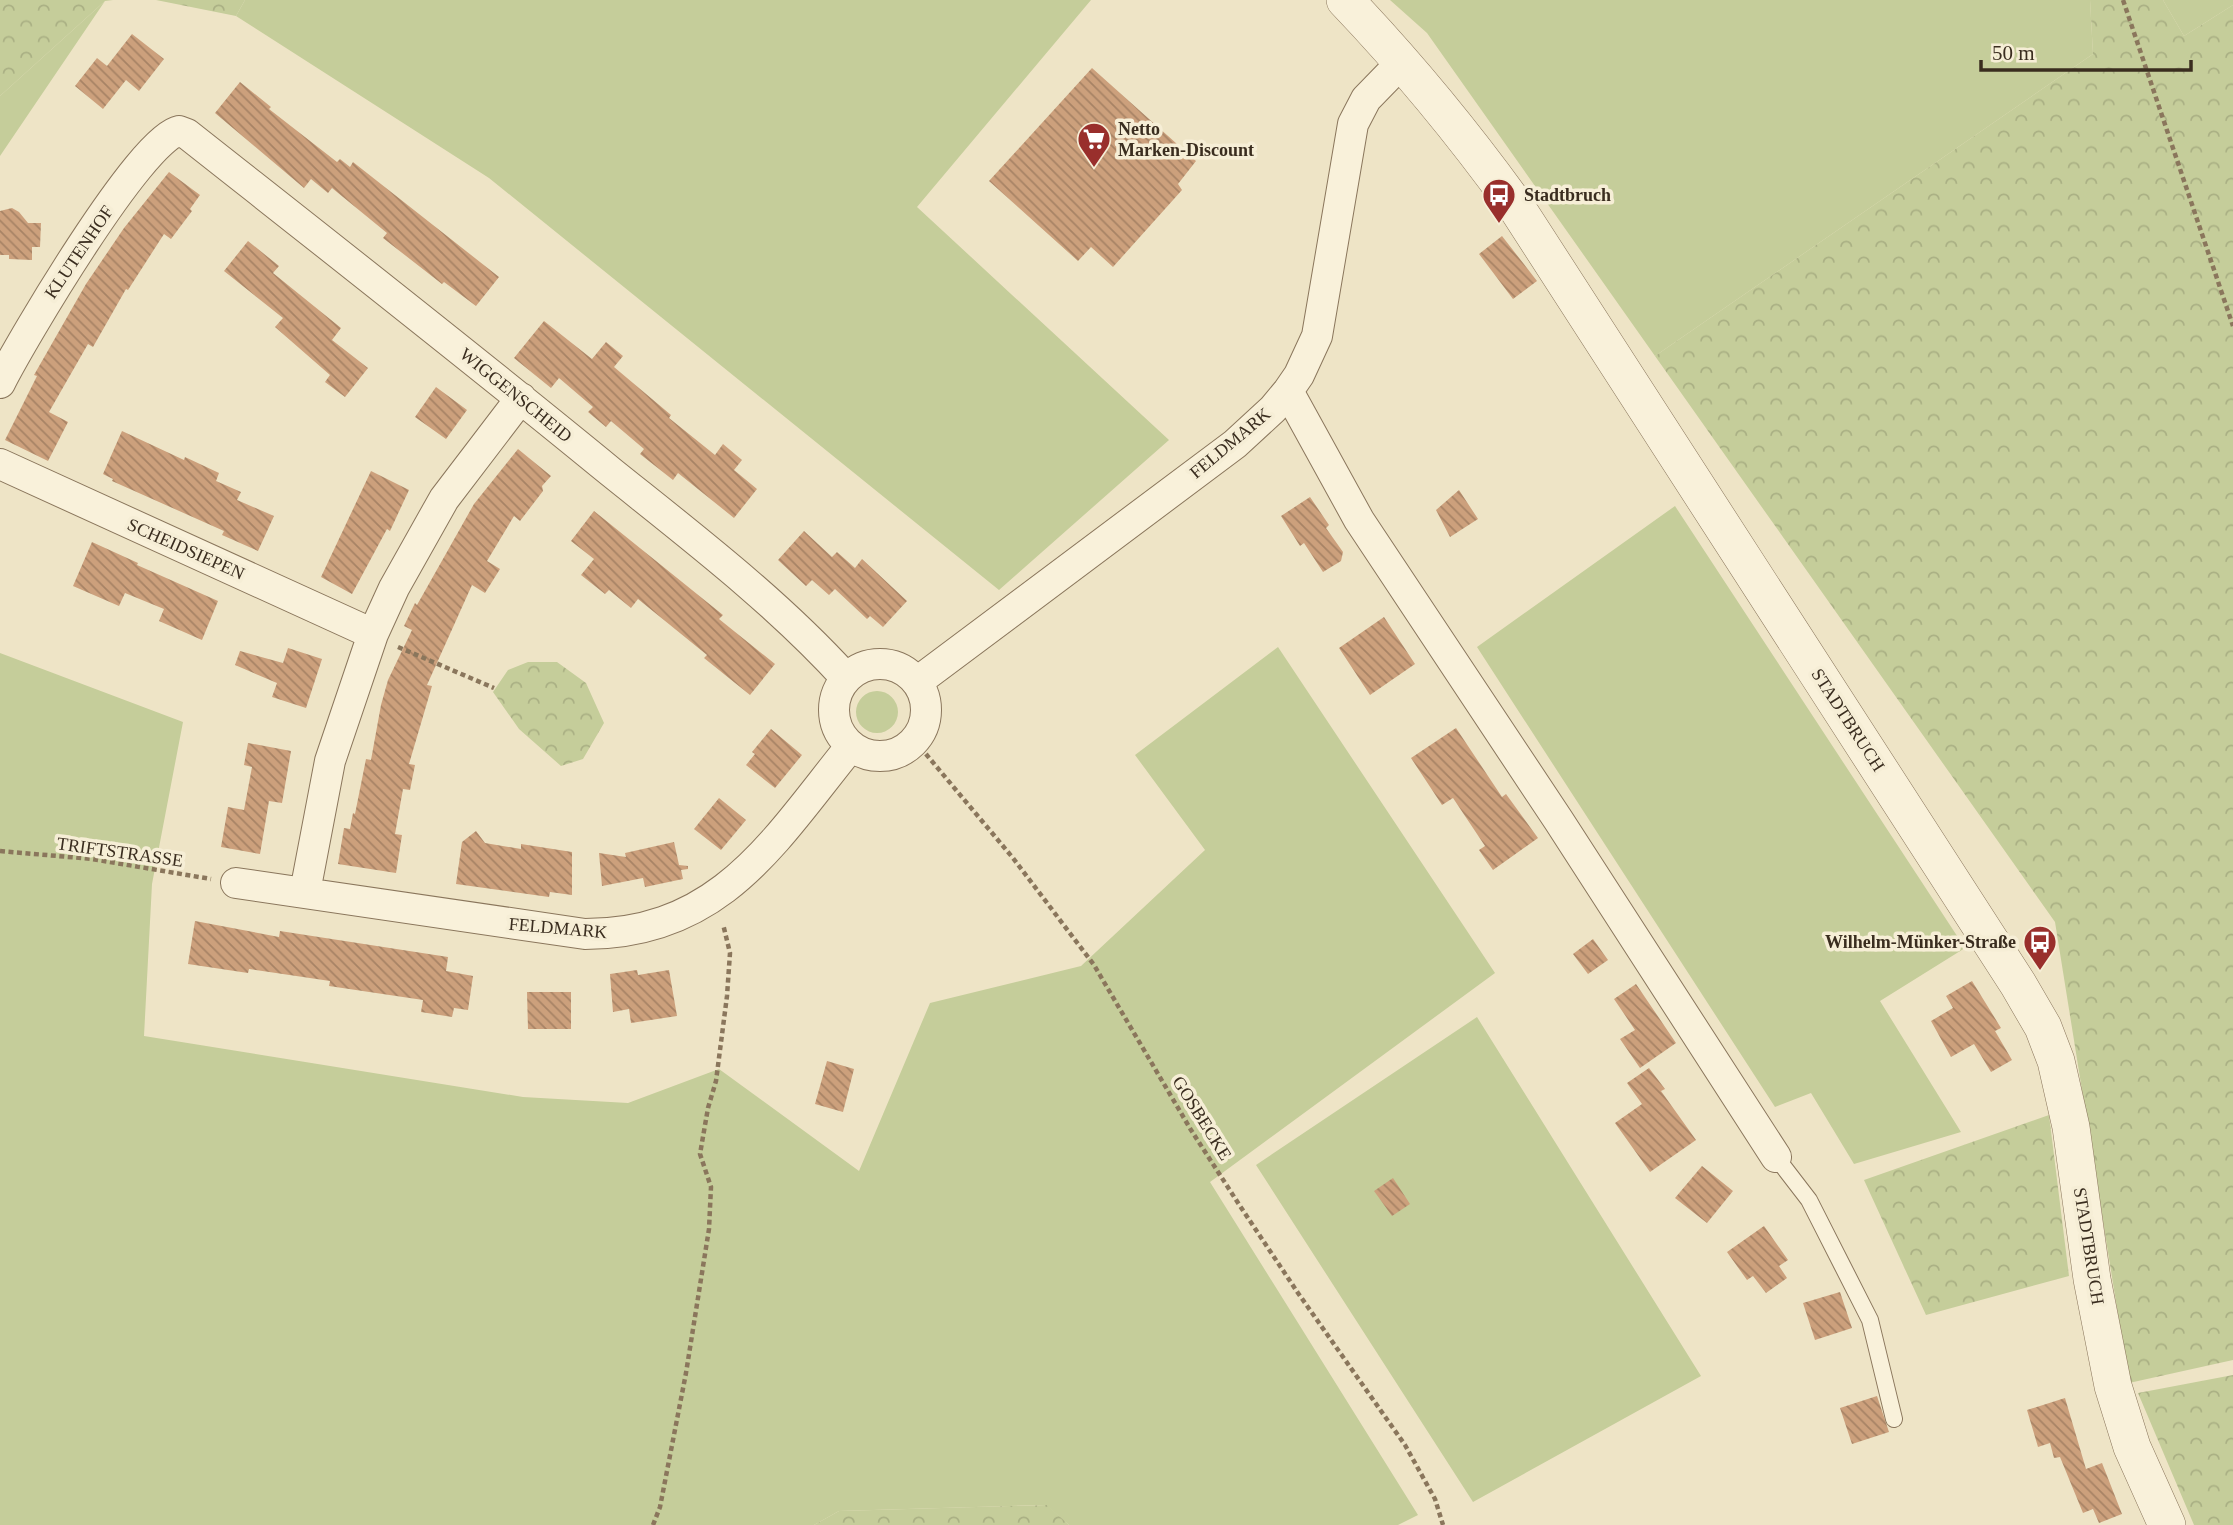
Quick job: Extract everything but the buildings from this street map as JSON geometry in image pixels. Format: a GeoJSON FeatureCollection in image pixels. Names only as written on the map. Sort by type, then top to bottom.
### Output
{"type":"FeatureCollection","features":[{"type":"Feature","properties":{"kind":"street","name":"STADTBRUCH"},"geometry":{"type":"LineString","coordinates":[[1345,0],[1466,138],[1515,205],[2043,1027],[2056,1061],[2071,1127],[2092,1279],[2113,1386],[2132,1447],[2167,1525]]}},
{"type":"Feature","properties":{"kind":"street","name":"FELDMARK"},"geometry":{"type":"LineString","coordinates":[[917,682],[1235,444],[1273,410],[1288,391],[1310,355],[1321,321],[1353,124],[1366,99],[1402,62]]}},
{"type":"Feature","properties":{"kind":"street","name":"KLUTENHOF"},"geometry":{"type":"LineString","coordinates":[[0,383],[45,302],[90,235],[131,179],[172,132]]}},
{"type":"Feature","properties":{"kind":"street","name":"WIGGENSCHEID"},"geometry":{"type":"LineString","coordinates":[[172,132],[187,134],[521,398],[783,615],[846,678]]}},
{"type":"Feature","properties":{"kind":"street"},"geometry":{"type":"LineString","coordinates":[[1288,391],[1359,520],[1559,821],[1776,1157]]}},
{"type":"Feature","properties":{"kind":"street"},"geometry":{"type":"LineString","coordinates":[[305,892],[330,761],[373,634],[394,588],[444,499],[521,398]]}},
{"type":"Feature","properties":{"kind":"street","name":"SCHEIDSIEPEN"},"geometry":{"type":"LineString","coordinates":[[0,464],[373,634]]}},
{"type":"Feature","properties":{"kind":"street"},"geometry":{"type":"LineString","coordinates":[[875,664],[891,665],[905,671],[917,682],[925,696],[927,712],[915,741],[905,750],[884,756],[863,754],[851,747],[840,735],[834,721],[833,705],[837,691],[846,678],[859,668],[875,664]]}},
{"type":"Feature","properties":{"kind":"street","name":"FELDMARK"},"geometry":{"type":"LineString","coordinates":[[236,883],[585,934],[612,934],[669,920],[717,896],[755,863],[851,747]]}},
{"type":"Feature","properties":{"kind":"lane"},"geometry":{"type":"LineString","coordinates":[[1776,1157],[1809,1200],[1870,1320],[1895,1419]]}},
{"type":"Feature","properties":{"kind":"path"},"geometry":{"type":"LineString","coordinates":[[2123,0],[2233,326]]}},
{"type":"Feature","properties":{"kind":"path"},"geometry":{"type":"LineString","coordinates":[[373,634],[406,652],[494,688]]}},
{"type":"Feature","properties":{"kind":"path","name":"GOSBECKE"},"geometry":{"type":"LineString","coordinates":[[915,741],[1013,858],[1094,965],[1240,1206],[1405,1444],[1435,1499],[1443,1525]]}},
{"type":"Feature","properties":{"kind":"path","name":"TRIFTSTRASSE"},"geometry":{"type":"LineString","coordinates":[[0,851],[92,859],[236,883]]}},
{"type":"Feature","properties":{"kind":"path"},"geometry":{"type":"LineString","coordinates":[[653,1525],[660,1507],[686,1373],[709,1229],[711,1187],[700,1154],[723,1036],[730,953],[717,896]]}},
{"type":"Feature","properties":{"kind":"green space"},"geometry":{"type":"Polygon","coordinates":[[[0,0],[113,0],[105,1],[0,96],[0,0]]]}},
{"type":"Feature","properties":{"kind":"green space"},"geometry":{"type":"Polygon","coordinates":[[[156,0],[245,0],[236,16],[156,0]]]}},
{"type":"Feature","properties":{"kind":"green space"},"geometry":{"type":"Polygon","coordinates":[[[245,0],[1091,0],[917,207],[1169,440],[999,590],[489,178],[236,16],[245,0]]]}},
{"type":"Feature","properties":{"kind":"green space"},"geometry":{"type":"Polygon","coordinates":[[[1390,0],[2090,0],[2093,54],[1655,356],[1427,33],[1390,0]]]}},
{"type":"Feature","properties":{"kind":"green space"},"geometry":{"type":"Polygon","coordinates":[[[2090,0],[2163,0],[2184,36],[2233,5],[2233,1360],[2129,1383],[2055,922],[1655,356],[2093,54],[2090,0]]]}},
{"type":"Feature","properties":{"kind":"green space"},"geometry":{"type":"Polygon","coordinates":[[[2163,0],[2233,0],[2233,5],[2184,36],[2163,0]]]}},
{"type":"Feature","properties":{"kind":"green space"},"geometry":{"type":"Polygon","coordinates":[[[105,1],[0,156],[0,96],[105,1]]]}},
{"type":"Feature","properties":{"kind":"green space"},"geometry":{"type":"Polygon","coordinates":[[[1675,506],[1965,948],[1880,1001],[1961,1132],[1854,1164],[1811,1093],[1775,1107],[1477,647],[1675,506]]]}},
{"type":"Feature","properties":{"kind":"green space"},"geometry":{"type":"Polygon","coordinates":[[[1278,647],[1495,973],[1210,1182],[1418,1515],[1398,1525],[1069,1525],[1046,1505],[839,1511],[814,1525],[0,1525],[0,653],[183,722],[152,884],[144,1036],[523,1097],[628,1103],[719,1069],[859,1171],[930,1003],[1081,966],[1205,850],[1135,755],[1278,647]]]}},
{"type":"Feature","properties":{"kind":"green space"},"geometry":{"type":"Polygon","coordinates":[[[528,662],[557,662],[586,683],[604,723],[583,759],[561,766],[519,729],[493,692],[508,670],[528,662]]]}},
{"type":"Feature","properties":{"kind":"green space"},"geometry":{"type":"Polygon","coordinates":[[[877,691],[892,697],[898,712],[892,727],[877,733],[862,727],[856,712],[862,697],[877,691]]]}},
{"type":"Feature","properties":{"kind":"green space"},"geometry":{"type":"Polygon","coordinates":[[[1477,1017],[1701,1376],[1473,1502],[1256,1165],[1477,1017]]]}},
{"type":"Feature","properties":{"kind":"green space"},"geometry":{"type":"Polygon","coordinates":[[[2049,1115],[2069,1276],[1926,1315],[1864,1180],[2049,1115]]]}},
{"type":"Feature","properties":{"kind":"green space"},"geometry":{"type":"Polygon","coordinates":[[[2233,1375],[2233,1525],[2194,1525],[2138,1393],[2233,1375]]]}},
{"type":"Feature","properties":{"kind":"green space"},"geometry":{"type":"Polygon","coordinates":[[[1047,1505],[1069,1525],[814,1525],[839,1511],[1047,1505]]]}},
{"type":"Feature","properties":{"kind":"place","name":"Netto Marken-Discount"},"geometry":{"type":"Point","coordinates":[1094,169]}},
{"type":"Feature","properties":{"kind":"place","name":"Stadtbruch"},"geometry":{"type":"Point","coordinates":[1499,225]}},
{"type":"Feature","properties":{"kind":"place","name":"Wilhelm-Münker-Straße"},"geometry":{"type":"Point","coordinates":[2040,972]}}]}
